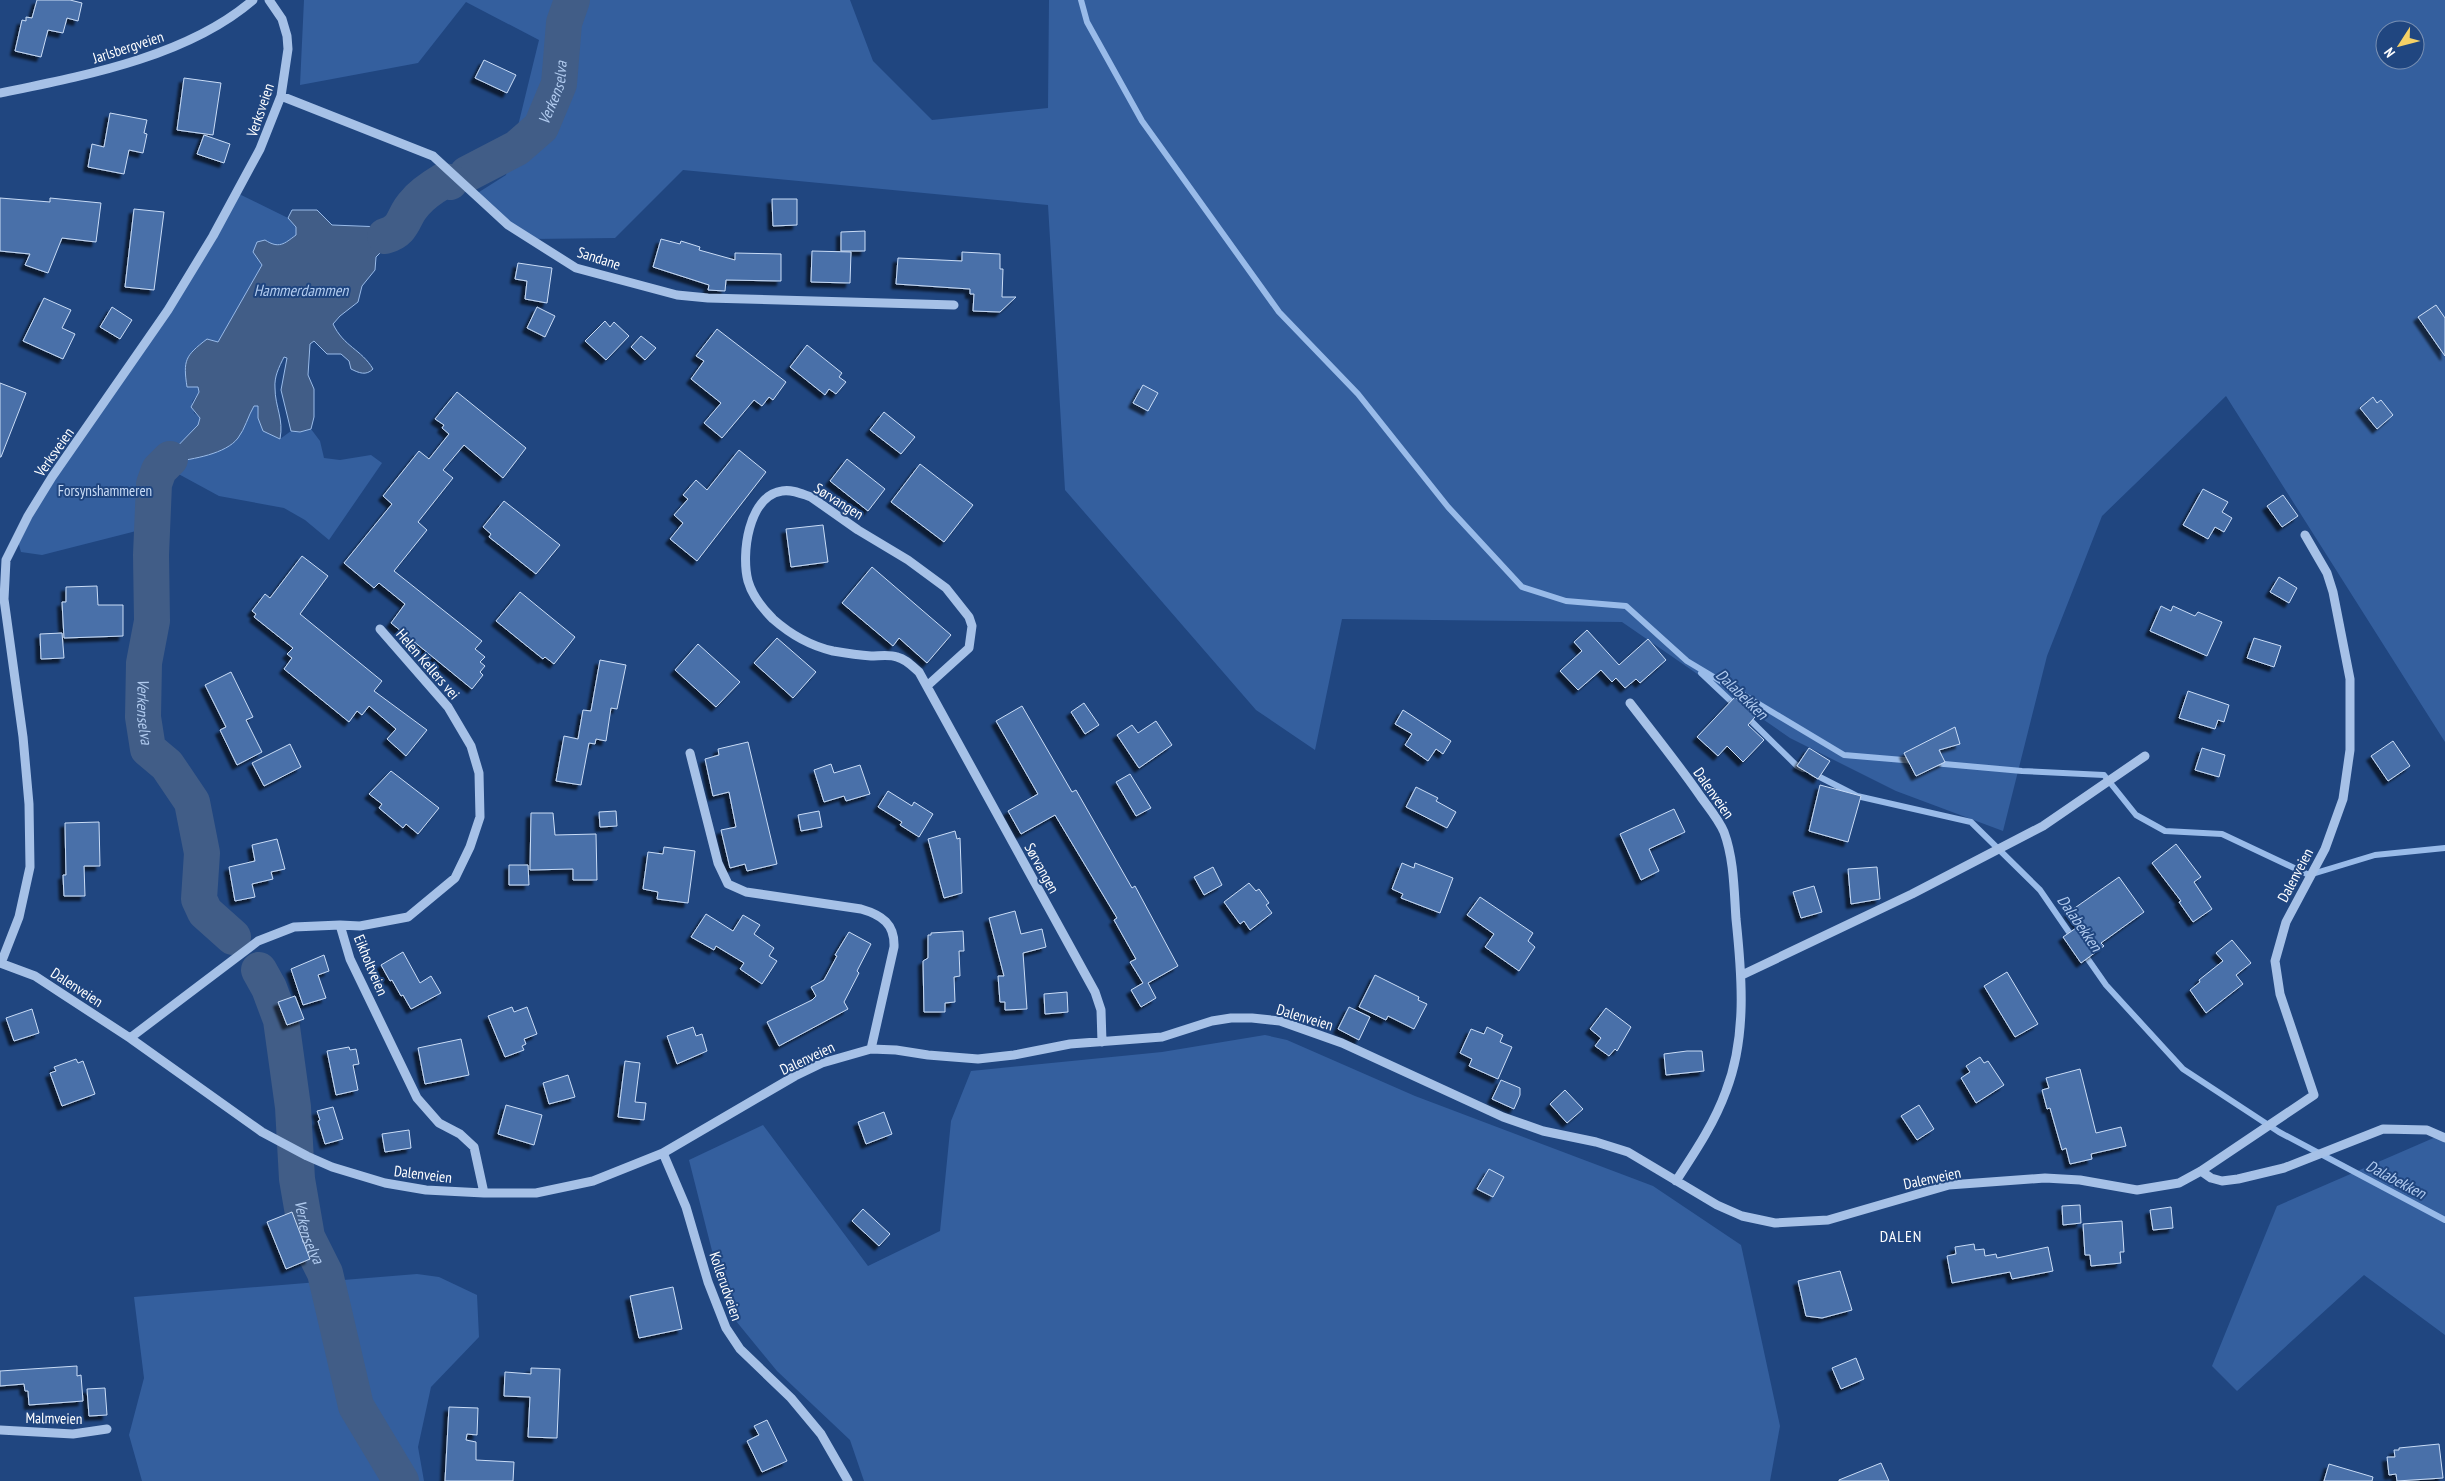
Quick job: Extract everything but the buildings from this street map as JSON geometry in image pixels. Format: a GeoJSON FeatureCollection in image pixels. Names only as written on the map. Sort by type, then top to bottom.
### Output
{"type":"FeatureCollection","features":[{"type":"Feature","properties":{"kind":"street","name":"Jarlsbergveien"},"geometry":{"type":"LineString","coordinates":[[0,93],[112,68],[177,45],[223,22],[253,0]]}},
{"type":"Feature","properties":{"kind":"street","name":"Verksveien"},"geometry":{"type":"LineString","coordinates":[[0,963],[19,917],[30,868],[28,795],[4,599],[6,560],[28,516],[168,310],[214,236],[260,149],[281,96],[287,68],[287,36],[282,19],[269,0]]}},
{"type":"Feature","properties":{"kind":"street","name":"Sandane"},"geometry":{"type":"LineString","coordinates":[[281,96],[433,156],[508,225],[576,268],[677,295],[700,298],[954,305]]}},
{"type":"Feature","properties":{"kind":"street","name":"Sørvangen"},"geometry":{"type":"LineString","coordinates":[[927,686],[970,648],[972,626],[969,616],[954,598],[931,575],[811,498],[793,491],[781,491],[764,501],[754,512],[749,530],[746,555],[748,581],[763,608],[773,619],[807,642],[832,650],[896,656],[918,672],[1095,992],[1101,1010],[1102,1042]]}},
{"type":"Feature","properties":{"kind":"street","name":"Dalenveien"},"geometry":{"type":"LineString","coordinates":[[0,963],[35,976],[130,1038],[283,1144],[332,1167],[386,1183],[426,1190],[536,1193],[583,1183],[663,1153],[795,1076],[822,1063],[871,1049],[978,1059],[1014,1055],[1070,1044],[1162,1036],[1212,1021],[1231,1018],[1252,1018],[1280,1022],[1342,1043],[1503,1117],[1543,1131],[1596,1142],[1628,1152],[1733,1212],[1755,1220],[1775,1223],[1828,1220],[1949,1185],[2045,1178],[2080,1180],[2137,1190],[2153,1189],[2179,1183],[2201,1171],[2314,1095],[2280,994],[2275,961],[2286,922],[2325,849],[2343,799],[2350,750],[2350,679],[2333,592],[2327,573],[2305,536]]}},
{"type":"Feature","properties":{"kind":"street","name":"Helen Kellers vei"},"geometry":{"type":"LineString","coordinates":[[340,925],[360,926],[408,917],[455,878],[470,847],[480,816],[479,773],[471,746],[448,706],[380,629]]}},
{"type":"Feature","properties":{"kind":"street","name":"Dalenveien"},"geometry":{"type":"LineString","coordinates":[[1630,703],[1695,788],[1723,831],[1730,863],[1742,975],[1740,1035],[1727,1091],[1704,1137],[1676,1181]]}},
{"type":"Feature","properties":{"kind":"street"},"geometry":{"type":"LineString","coordinates":[[690,753],[718,863],[728,884],[746,892],[861,909],[875,913],[886,920],[891,927],[894,936],[894,947],[871,1049]]}},
{"type":"Feature","properties":{"kind":"street"},"geometry":{"type":"LineString","coordinates":[[1742,975],[1912,894],[2043,826],[2145,756]]}},
{"type":"Feature","properties":{"kind":"street","name":"Eikholtveien"},"geometry":{"type":"LineString","coordinates":[[130,1038],[258,942],[294,927],[340,925],[350,959],[417,1098],[439,1123],[460,1134],[474,1148],[484,1193]]}},
{"type":"Feature","properties":{"kind":"street"},"geometry":{"type":"LineString","coordinates":[[2201,1171],[2211,1178],[2222,1181],[2238,1179],[2284,1168],[2383,1128],[2427,1130],[2445,1138]]}},
{"type":"Feature","properties":{"kind":"street","name":"Kollerudveien"},"geometry":{"type":"LineString","coordinates":[[663,1153],[686,1207],[708,1282],[726,1328],[740,1349],[791,1398],[821,1434],[848,1481]]}},
{"type":"Feature","properties":{"kind":"street","name":"Malmveien"},"geometry":{"type":"LineString","coordinates":[[0,1430],[73,1434],[107,1429]]}},
{"type":"Feature","properties":{"kind":"green space"},"geometry":{"type":"Polygon","coordinates":[[[304,0],[850,0],[873,61],[932,120],[1048,108],[1049,0],[2445,0],[2445,742],[2226,396],[2102,516],[2047,656],[2003,831],[1896,791],[1790,738],[1622,622],[1342,619],[1315,750],[1256,710],[1065,490],[1048,205],[683,170],[615,238],[530,239],[476,194],[506,175],[539,40],[466,2],[418,63],[300,85],[304,0]]]}},
{"type":"Feature","properties":{"kind":"green space","name":"Forsynshammeren"},"geometry":{"type":"Polygon","coordinates":[[[237,193],[288,218],[296,227],[296,235],[278,245],[265,240],[253,252],[262,265],[218,342],[187,387],[198,386],[199,392],[192,402],[194,413],[200,418],[198,425],[168,457],[170,459],[158,475],[153,499],[152,527],[42,555],[21,552],[17,538],[237,193]]]}},
{"type":"Feature","properties":{"kind":"green space"},"geometry":{"type":"Polygon","coordinates":[[[254,406],[258,406],[258,418],[280,439],[291,431],[300,432],[311,429],[320,441],[324,458],[340,460],[371,455],[382,463],[329,540],[305,520],[284,508],[219,496],[173,471],[173,462],[200,455],[238,437],[254,406]]]}},
{"type":"Feature","properties":{"kind":"green space"},"geometry":{"type":"Polygon","coordinates":[[[1265,1035],[1287,1040],[1415,1096],[1653,1186],[1741,1245],[1780,1426],[1770,1481],[864,1481],[850,1440],[777,1371],[727,1310],[689,1160],[763,1125],[868,1266],[940,1231],[951,1121],[971,1071],[1162,1052],[1265,1035]]]}},
{"type":"Feature","properties":{"kind":"green space"},"geometry":{"type":"Polygon","coordinates":[[[2445,1133],[2445,1335],[2364,1275],[2237,1391],[2212,1366],[2277,1206],[2445,1133]]]}},
{"type":"Feature","properties":{"kind":"green space"},"geometry":{"type":"Polygon","coordinates":[[[417,1274],[439,1277],[477,1295],[479,1337],[431,1387],[418,1447],[424,1481],[142,1481],[129,1435],[144,1378],[134,1297],[417,1274]]]}},
{"type":"Feature","properties":{"kind":"water","name":"Hammerdammen"},"geometry":{"type":"Polygon","coordinates":[[[292,210],[317,210],[332,225],[383,227],[386,247],[376,257],[375,270],[362,286],[358,302],[333,324],[342,338],[373,369],[360,373],[351,369],[349,361],[341,354],[327,354],[314,341],[310,344],[308,375],[314,389],[314,417],[311,429],[300,432],[291,431],[281,390],[287,358],[284,357],[275,380],[275,395],[281,425],[280,439],[263,431],[258,418],[258,406],[254,406],[233,444],[208,455],[173,462],[167,457],[198,425],[200,418],[191,407],[199,392],[198,387],[187,387],[185,371],[187,359],[207,339],[218,342],[262,265],[253,252],[257,242],[265,240],[278,245],[296,235],[296,227],[288,218],[292,210]]]}},
{"type":"Feature","properties":{"kind":"waterway","name":"Verkenselva"},"geometry":{"type":"LineString","coordinates":[[467,174],[517,148],[541,127],[559,84],[564,23],[572,0]]}},
{"type":"Feature","properties":{"kind":"waterway"},"geometry":{"type":"LineString","coordinates":[[1081,0],[1087,22],[1142,121],[1279,312],[1358,394],[1448,507],[1522,587],[1566,601],[1626,606],[1687,661],[1844,755],[1915,761]]}},
{"type":"Feature","properties":{"kind":"waterway"},"geometry":{"type":"LineString","coordinates":[[385,236],[397,230],[411,208],[424,194],[443,181],[450,182]]}},
{"type":"Feature","properties":{"kind":"waterway","name":"Verkenselva"},"geometry":{"type":"LineString","coordinates":[[170,459],[159,470],[154,484],[151,555],[152,621],[144,663],[143,717],[148,749],[167,765],[192,802],[202,853],[199,899],[205,912],[233,937]]}},
{"type":"Feature","properties":{"kind":"waterway","name":"Dalabekken"},"geometry":{"type":"LineString","coordinates":[[1701,673],[1736,706]]}},
{"type":"Feature","properties":{"kind":"waterway","name":"Dalabekken"},"geometry":{"type":"LineString","coordinates":[[1746,716],[1797,766],[1803,769]]}},
{"type":"Feature","properties":{"kind":"waterway"},"geometry":{"type":"LineString","coordinates":[[1933,763],[2022,771],[2104,775],[2136,815],[2165,831],[2222,834],[2309,875],[2375,855],[2445,848]]}},
{"type":"Feature","properties":{"kind":"waterway","name":"Dalabekken"},"geometry":{"type":"LineString","coordinates":[[1812,773],[1857,796],[1971,822],[2040,890],[2073,938]]}},
{"type":"Feature","properties":{"kind":"waterway","name":"Dalabekken"},"geometry":{"type":"LineString","coordinates":[[2083,952],[2106,985],[2183,1069],[2279,1132],[2445,1220]]}},
{"type":"Feature","properties":{"kind":"waterway","name":"Verkenselva"},"geometry":{"type":"LineString","coordinates":[[259,970],[269,988],[281,1020],[293,1107],[297,1179],[307,1237],[325,1273],[356,1406],[401,1481]]}},
{"type":"Feature","properties":{"kind":"district","name":"DALEN"},"geometry":{"type":"Point","coordinates":[1901,1236]}}]}
